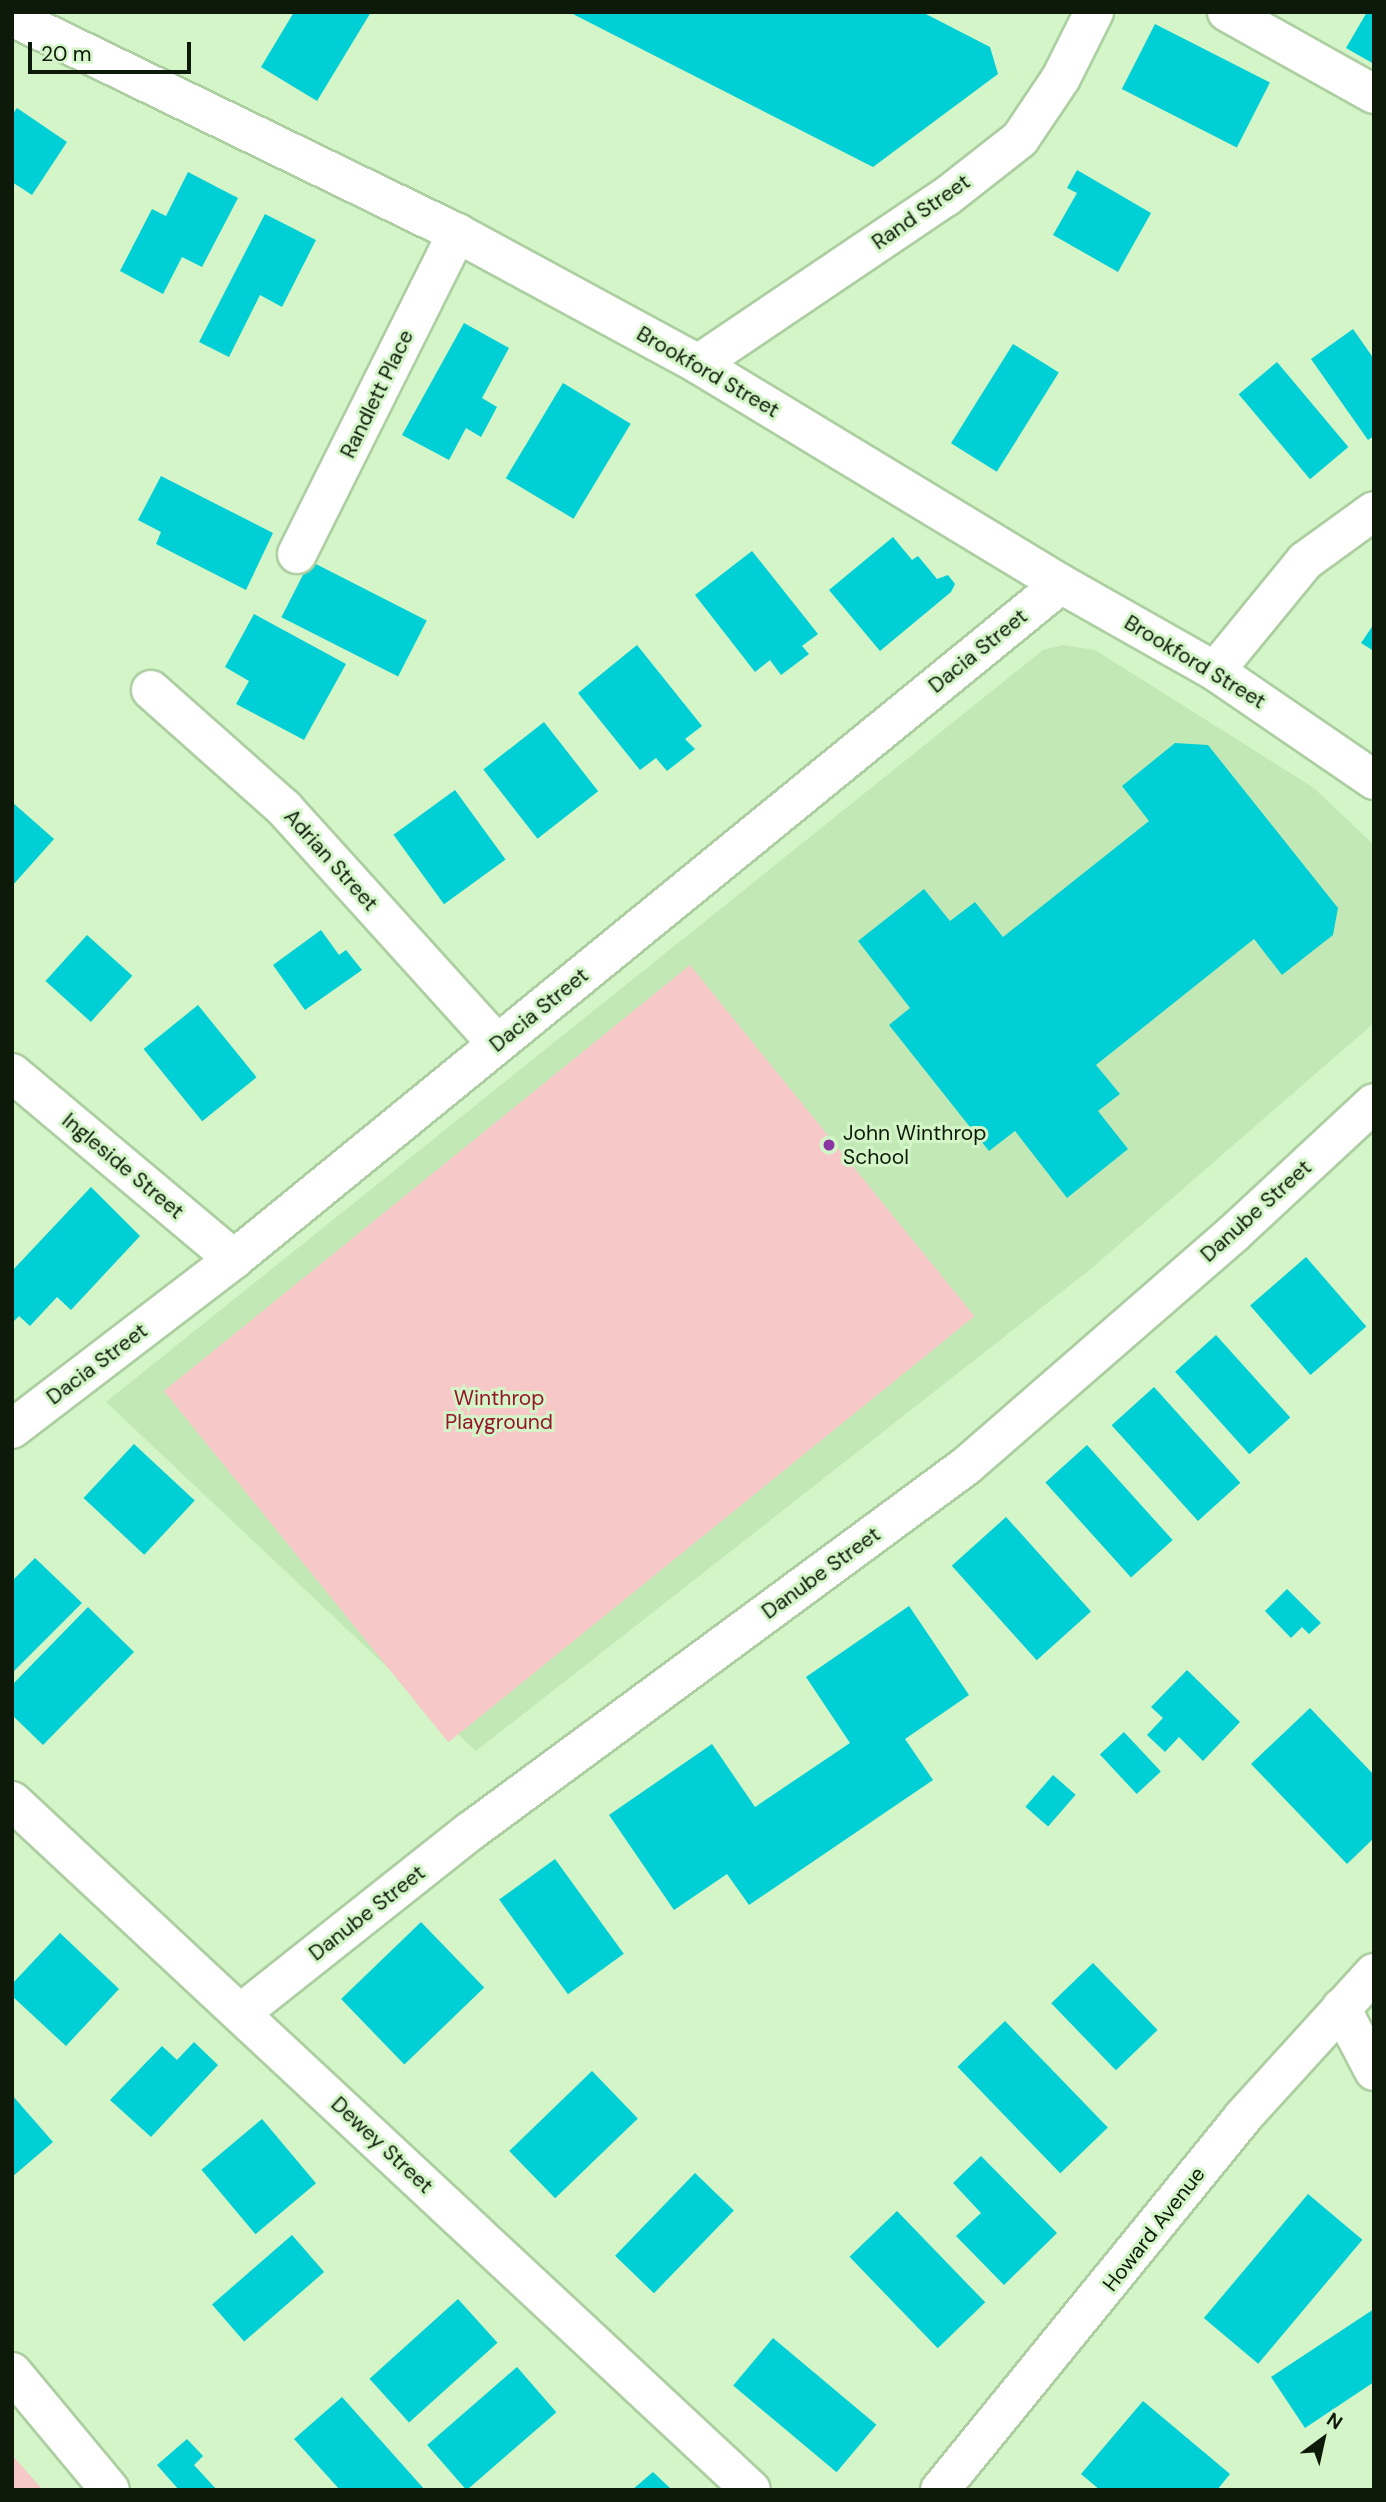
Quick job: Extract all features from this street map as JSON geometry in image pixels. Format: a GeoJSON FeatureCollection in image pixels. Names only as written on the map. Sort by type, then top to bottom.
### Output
{"type":"FeatureCollection","features":[{"type":"Feature","properties":{"kind":"street","name":"Rand Street"},"geometry":{"type":"LineString","coordinates":[[698,364],[946,197],[1020,139],[1061,78],[1094,12]]}},
{"type":"Feature","properties":{"kind":"street"},"geometry":{"type":"LineString","coordinates":[[1227,12],[1374,94]]}},
{"type":"Feature","properties":{"kind":"street","name":"Brookford Street"},"geometry":{"type":"LineString","coordinates":[[12,17],[457,233],[698,364],[1061,584],[1215,671],[1374,780]]}},
{"type":"Feature","properties":{"kind":"street","name":"Randlett Place"},"geometry":{"type":"LineString","coordinates":[[297,554],[457,233]]}},
{"type":"Feature","properties":{"kind":"street"},"geometry":{"type":"LineString","coordinates":[[1215,671],[1305,561],[1374,511]]}},
{"type":"Feature","properties":{"kind":"street","name":"Dacia Street"},"geometry":{"type":"LineString","coordinates":[[12,1429],[234,1259],[1061,584]]}},
{"type":"Feature","properties":{"kind":"street","name":"Adrian Street"},"geometry":{"type":"LineString","coordinates":[[151,690],[284,808],[497,1044]]}},
{"type":"Feature","properties":{"kind":"street","name":"Ingleside Street"},"geometry":{"type":"LineString","coordinates":[[12,1073],[234,1259]]}},
{"type":"Feature","properties":{"kind":"street","name":"Danube Street"},"geometry":{"type":"LineString","coordinates":[[242,2012],[472,1830],[966,1465],[1233,1234],[1374,1103]]}},
{"type":"Feature","properties":{"kind":"street","name":"Dewey Street"},"geometry":{"type":"LineString","coordinates":[[12,1801],[242,2012],[751,2490]]}},
{"type":"Feature","properties":{"kind":"street","name":"Howard Avenue"},"geometry":{"type":"LineString","coordinates":[[940,2490],[1242,2118],[1374,1973]]}},
{"type":"Feature","properties":{"kind":"street"},"geometry":{"type":"LineString","coordinates":[[1341,2008],[1374,2071]]}},
{"type":"Feature","properties":{"kind":"street"},"geometry":{"type":"LineString","coordinates":[[12,2372],[110,2490]]}},
{"type":"Feature","properties":{"kind":"shaded area","name":"John Winthrop School"},"geometry":{"type":"Polygon","coordinates":[[[1063,645],[1095,650],[1314,788],[1374,845],[1374,1023],[1092,1268],[476,1751],[106,1402],[1043,650],[1063,645]]]}},
{"type":"Feature","properties":{"kind":"green space","name":"Winthrop Playground"},"geometry":{"type":"Polygon","coordinates":[[[690,965],[974,1316],[448,1742],[164,1391],[690,965]]]}},
{"type":"Feature","properties":{"kind":"green space"},"geometry":{"type":"Polygon","coordinates":[[[12,2455],[43,2490],[12,2490],[12,2455]]]}},
{"type":"Feature","properties":{"kind":"building"},"geometry":{"type":"Polygon","coordinates":[[[294,12],[371,12],[317,101],[261,67],[294,12]]]}},
{"type":"Feature","properties":{"kind":"building"},"geometry":{"type":"Polygon","coordinates":[[[569,12],[922,12],[990,47],[998,74],[873,167],[569,12]]]}},
{"type":"Feature","properties":{"kind":"building"},"geometry":{"type":"Polygon","coordinates":[[[1367,12],[1374,12],[1374,64],[1346,48],[1367,12]]]}},
{"type":"Feature","properties":{"kind":"building"},"geometry":{"type":"Polygon","coordinates":[[[1155,24],[1270,83],[1237,148],[1122,89],[1155,24]]]}},
{"type":"Feature","properties":{"kind":"building"},"geometry":{"type":"Polygon","coordinates":[[[17,108],[67,142],[32,195],[12,182],[12,115],[17,108]]]}},
{"type":"Feature","properties":{"kind":"building"},"geometry":{"type":"Polygon","coordinates":[[[1077,170],[1151,213],[1118,272],[1053,235],[1077,193],[1067,188],[1077,170]]]}},
{"type":"Feature","properties":{"kind":"building"},"geometry":{"type":"Polygon","coordinates":[[[188,172],[238,198],[202,267],[182,257],[163,294],[120,271],[152,209],[166,216],[188,172]]]}},
{"type":"Feature","properties":{"kind":"building"},"geometry":{"type":"Polygon","coordinates":[[[265,214],[316,240],[282,307],[260,295],[229,357],[199,342],[265,214]]]}},
{"type":"Feature","properties":{"kind":"building"},"geometry":{"type":"Polygon","coordinates":[[[464,323],[509,348],[482,398],[497,407],[481,437],[466,428],[449,460],[402,435],[464,323]]]}},
{"type":"Feature","properties":{"kind":"building"},"geometry":{"type":"Polygon","coordinates":[[[1353,329],[1374,359],[1374,436],[1368,440],[1311,359],[1353,329]]]}},
{"type":"Feature","properties":{"kind":"building"},"geometry":{"type":"Polygon","coordinates":[[[1013,344],[1059,373],[997,472],[951,443],[1013,344]]]}},
{"type":"Feature","properties":{"kind":"building"},"geometry":{"type":"Polygon","coordinates":[[[1277,362],[1348,447],[1310,479],[1239,394],[1277,362]]]}},
{"type":"Feature","properties":{"kind":"building"},"geometry":{"type":"Polygon","coordinates":[[[563,383],[631,424],[574,519],[506,478],[563,383]]]}},
{"type":"Feature","properties":{"kind":"building"},"geometry":{"type":"Polygon","coordinates":[[[161,476],[273,533],[246,590],[156,544],[161,532],[138,520],[161,476]]]}},
{"type":"Feature","properties":{"kind":"building"},"geometry":{"type":"Polygon","coordinates":[[[893,537],[912,560],[918,556],[937,579],[948,575],[955,584],[951,592],[880,651],[829,590],[893,537]]]}},
{"type":"Feature","properties":{"kind":"building"},"geometry":{"type":"Polygon","coordinates":[[[752,551],[818,634],[802,646],[809,654],[781,675],[770,660],[755,672],[695,595],[752,551]]]}},
{"type":"Feature","properties":{"kind":"building"},"geometry":{"type":"Polygon","coordinates":[[[310,561],[427,620],[398,677],[281,617],[310,561]]]}},
{"type":"Feature","properties":{"kind":"building"},"geometry":{"type":"Polygon","coordinates":[[[254,614],[346,664],[304,740],[236,704],[249,681],[225,667],[254,614]]]}},
{"type":"Feature","properties":{"kind":"building"},"geometry":{"type":"Polygon","coordinates":[[[1374,624],[1374,651],[1361,643],[1374,624]]]}},
{"type":"Feature","properties":{"kind":"building"},"geometry":{"type":"Polygon","coordinates":[[[637,645],[702,726],[685,739],[695,749],[667,771],[656,758],[640,770],[578,693],[637,645]]]}},
{"type":"Feature","properties":{"kind":"building"},"geometry":{"type":"Polygon","coordinates":[[[544,722],[598,791],[538,839],[483,769],[544,722]]]}},
{"type":"Feature","properties":{"kind":"building"},"geometry":{"type":"Polygon","coordinates":[[[1175,743],[1208,745],[1338,908],[1333,935],[1282,975],[1254,939],[1096,1065],[1120,1094],[1098,1111],[1128,1149],[1067,1198],[1015,1131],[989,1151],[889,1025],[910,1008],[858,941],[924,889],[950,921],[975,902],[1003,937],[1149,821],[1122,786],[1175,743]]]}},
{"type":"Feature","properties":{"kind":"building"},"geometry":{"type":"Polygon","coordinates":[[[455,790],[506,860],[444,904],[394,835],[455,790]]]}},
{"type":"Feature","properties":{"kind":"building"},"geometry":{"type":"Polygon","coordinates":[[[12,802],[54,839],[12,886],[12,802]]]}},
{"type":"Feature","properties":{"kind":"building"},"geometry":{"type":"Polygon","coordinates":[[[321,930],[339,955],[346,950],[362,970],[305,1010],[273,965],[321,930]]]}},
{"type":"Feature","properties":{"kind":"building"},"geometry":{"type":"Polygon","coordinates":[[[87,935],[132,976],[91,1022],[46,981],[87,935]]]}},
{"type":"Feature","properties":{"kind":"building"},"geometry":{"type":"Polygon","coordinates":[[[198,1005],[257,1077],[202,1121],[144,1049],[198,1005]]]}},
{"type":"Feature","properties":{"kind":"building"},"geometry":{"type":"Polygon","coordinates":[[[91,1187],[140,1236],[71,1310],[57,1297],[30,1326],[19,1316],[12,1323],[12,1271],[91,1187]]]}},
{"type":"Feature","properties":{"kind":"building"},"geometry":{"type":"Polygon","coordinates":[[[1306,1257],[1366,1326],[1311,1375],[1250,1306],[1306,1257]]]}},
{"type":"Feature","properties":{"kind":"building"},"geometry":{"type":"Polygon","coordinates":[[[1216,1335],[1290,1417],[1249,1454],[1175,1372],[1216,1335]]]}},
{"type":"Feature","properties":{"kind":"building"},"geometry":{"type":"Polygon","coordinates":[[[1154,1387],[1240,1483],[1198,1521],[1112,1425],[1154,1387]]]}},
{"type":"Feature","properties":{"kind":"building"},"geometry":{"type":"Polygon","coordinates":[[[134,1444],[195,1501],[144,1555],[84,1498],[134,1444]]]}},
{"type":"Feature","properties":{"kind":"building"},"geometry":{"type":"Polygon","coordinates":[[[1087,1445],[1173,1540],[1131,1578],[1045,1482],[1087,1445]]]}},
{"type":"Feature","properties":{"kind":"building"},"geometry":{"type":"Polygon","coordinates":[[[1006,1517],[1091,1611],[1037,1660],[952,1566],[1006,1517]]]}},
{"type":"Feature","properties":{"kind":"building"},"geometry":{"type":"Polygon","coordinates":[[[35,1558],[82,1603],[12,1673],[12,1581],[35,1558]]]}},
{"type":"Feature","properties":{"kind":"building"},"geometry":{"type":"Polygon","coordinates":[[[1287,1589],[1321,1623],[1309,1634],[1302,1627],[1291,1638],[1265,1611],[1287,1589]]]}},
{"type":"Feature","properties":{"kind":"building"},"geometry":{"type":"Polygon","coordinates":[[[909,1606],[969,1695],[905,1739],[933,1780],[749,1905],[727,1874],[674,1910],[609,1815],[712,1744],[755,1807],[850,1743],[806,1677],[909,1606]]]}},
{"type":"Feature","properties":{"kind":"building"},"geometry":{"type":"Polygon","coordinates":[[[88,1607],[134,1652],[43,1745],[12,1715],[12,1685],[88,1607]]]}},
{"type":"Feature","properties":{"kind":"building"},"geometry":{"type":"Polygon","coordinates":[[[1187,1670],[1240,1722],[1203,1761],[1179,1737],[1165,1752],[1147,1735],[1163,1718],[1151,1707],[1187,1670]]]}},
{"type":"Feature","properties":{"kind":"building"},"geometry":{"type":"Polygon","coordinates":[[[1310,1708],[1374,1775],[1374,1838],[1347,1864],[1251,1764],[1310,1708]]]}},
{"type":"Feature","properties":{"kind":"building"},"geometry":{"type":"Polygon","coordinates":[[[1124,1732],[1161,1771],[1137,1794],[1100,1755],[1124,1732]]]}},
{"type":"Feature","properties":{"kind":"building"},"geometry":{"type":"Polygon","coordinates":[[[1053,1775],[1076,1795],[1048,1826],[1025,1807],[1053,1775]]]}},
{"type":"Feature","properties":{"kind":"building"},"geometry":{"type":"Polygon","coordinates":[[[555,1859],[624,1954],[568,1994],[499,1900],[555,1859]]]}},
{"type":"Feature","properties":{"kind":"building"},"geometry":{"type":"Polygon","coordinates":[[[421,1922],[484,1987],[404,2065],[341,1999],[421,1922]]]}},
{"type":"Feature","properties":{"kind":"building"},"geometry":{"type":"Polygon","coordinates":[[[60,1933],[119,1989],[66,2046],[12,1996],[12,1984],[60,1933]]]}},
{"type":"Feature","properties":{"kind":"building"},"geometry":{"type":"Polygon","coordinates":[[[1093,1963],[1158,2030],[1116,2070],[1051,2003],[1093,1963]]]}},
{"type":"Feature","properties":{"kind":"building"},"geometry":{"type":"Polygon","coordinates":[[[1005,2021],[1108,2127],[1060,2173],[958,2067],[1005,2021]]]}},
{"type":"Feature","properties":{"kind":"building"},"geometry":{"type":"Polygon","coordinates":[[[194,2042],[218,2065],[151,2137],[110,2100],[162,2046],[177,2060],[194,2042]]]}},
{"type":"Feature","properties":{"kind":"building"},"geometry":{"type":"Polygon","coordinates":[[[592,2071],[638,2118],[555,2198],[509,2151],[592,2071]]]}},
{"type":"Feature","properties":{"kind":"building"},"geometry":{"type":"Polygon","coordinates":[[[12,2095],[53,2142],[12,2177],[12,2095]]]}},
{"type":"Feature","properties":{"kind":"building"},"geometry":{"type":"Polygon","coordinates":[[[262,2119],[316,2183],[255,2234],[201,2170],[262,2119]]]}},
{"type":"Feature","properties":{"kind":"building"},"geometry":{"type":"Polygon","coordinates":[[[981,2156],[1057,2233],[1004,2285],[956,2236],[981,2213],[953,2183],[981,2156]]]}},
{"type":"Feature","properties":{"kind":"building"},"geometry":{"type":"Polygon","coordinates":[[[695,2173],[734,2211],[654,2293],[615,2256],[695,2173]]]}},
{"type":"Feature","properties":{"kind":"building"},"geometry":{"type":"Polygon","coordinates":[[[1308,2194],[1362,2240],[1258,2364],[1204,2318],[1308,2194]]]}},
{"type":"Feature","properties":{"kind":"building"},"geometry":{"type":"Polygon","coordinates":[[[897,2211],[985,2302],[938,2348],[850,2257],[897,2211]]]}},
{"type":"Feature","properties":{"kind":"building"},"geometry":{"type":"Polygon","coordinates":[[[292,2235],[324,2272],[244,2342],[212,2305],[292,2235]]]}},
{"type":"Feature","properties":{"kind":"building"},"geometry":{"type":"Polygon","coordinates":[[[458,2299],[497,2343],[409,2422],[370,2379],[458,2299]]]}},
{"type":"Feature","properties":{"kind":"building"},"geometry":{"type":"Polygon","coordinates":[[[1374,2309],[1374,2382],[1305,2428],[1271,2377],[1374,2309]]]}},
{"type":"Feature","properties":{"kind":"building"},"geometry":{"type":"Polygon","coordinates":[[[773,2338],[876,2425],[837,2472],[733,2385],[773,2338]]]}},
{"type":"Feature","properties":{"kind":"building"},"geometry":{"type":"Polygon","coordinates":[[[517,2367],[556,2412],[467,2490],[427,2445],[517,2367]]]}},
{"type":"Feature","properties":{"kind":"building"},"geometry":{"type":"Polygon","coordinates":[[[342,2397],[425,2490],[340,2490],[294,2439],[342,2397]]]}},
{"type":"Feature","properties":{"kind":"building"},"geometry":{"type":"Polygon","coordinates":[[[1143,2401],[1230,2474],[1217,2490],[1100,2490],[1081,2474],[1143,2401]]]}},
{"type":"Feature","properties":{"kind":"building"},"geometry":{"type":"Polygon","coordinates":[[[187,2439],[203,2456],[194,2465],[217,2490],[179,2490],[157,2465],[187,2439]]]}},
{"type":"Feature","properties":{"kind":"building"},"geometry":{"type":"Polygon","coordinates":[[[653,2472],[672,2490],[632,2490],[653,2472]]]}},
{"type":"Feature","properties":{"kind":"place","name":"John Winthrop School"},"geometry":{"type":"Point","coordinates":[829,1145]}}]}
